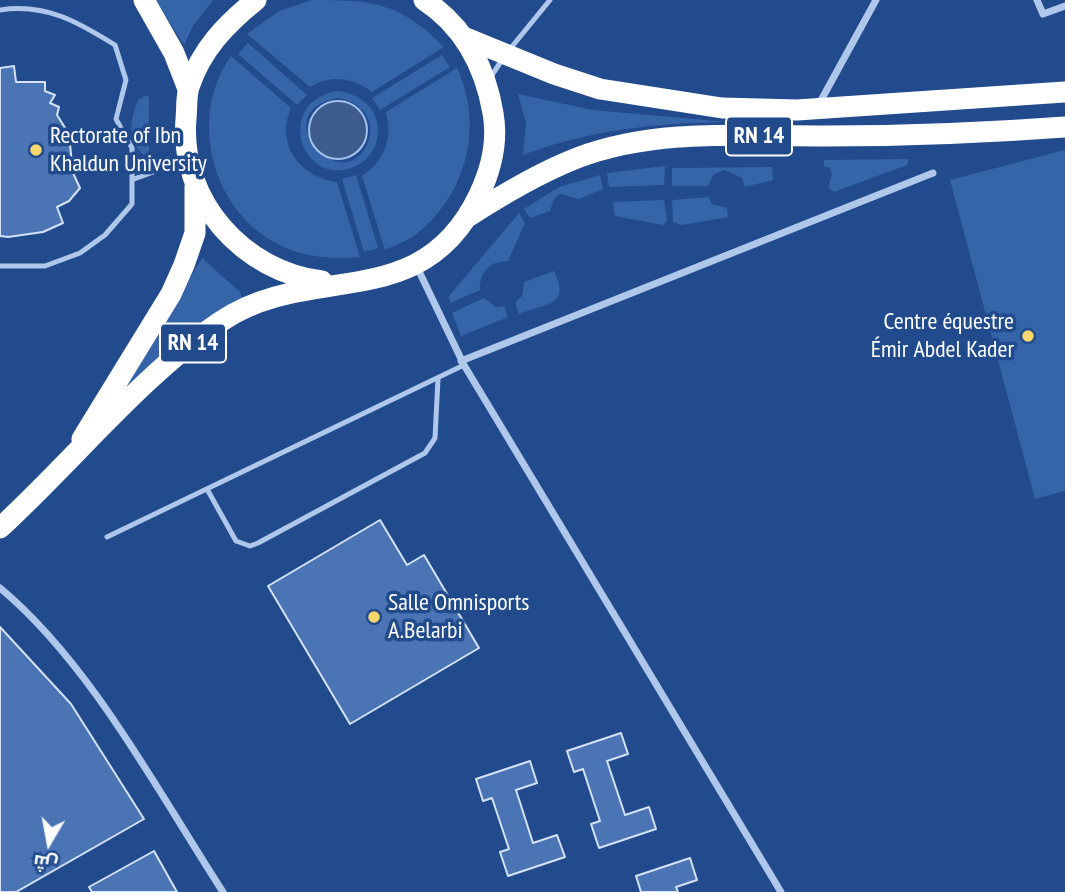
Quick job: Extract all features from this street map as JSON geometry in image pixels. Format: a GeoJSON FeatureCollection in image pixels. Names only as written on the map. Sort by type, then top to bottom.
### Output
{"type":"FeatureCollection","features":[{"type":"Feature","properties":{"kind":"highway"},"geometry":{"type":"LineString","coordinates":[[144,0],[174,53],[188,89]]}},
{"type":"Feature","properties":{"kind":"highway"},"geometry":{"type":"LineString","coordinates":[[256,0],[229,21],[204,53],[188,89],[185,134],[195,184],[219,226],[255,259],[299,278],[347,284],[383,278],[416,264],[446,243],[469,216],[489,173],[496,127],[488,80],[466,38],[440,11],[424,0]]}},
{"type":"Feature","properties":{"kind":"highway","name":"RN 14"},"geometry":{"type":"LineString","coordinates":[[466,38],[600,89],[722,108],[914,104],[1065,92]]}},
{"type":"Feature","properties":{"kind":"highway","name":"RN 14"},"geometry":{"type":"LineString","coordinates":[[469,216],[513,188],[578,158],[625,145],[697,136],[958,134],[1065,127]]}},
{"type":"Feature","properties":{"kind":"highway","name":"RN 14"},"geometry":{"type":"LineString","coordinates":[[71,459],[171,294],[195,233],[195,184]]}},
{"type":"Feature","properties":{"kind":"highway","name":"RN 14"},"geometry":{"type":"LineString","coordinates":[[0,528],[179,353],[222,320],[275,294],[347,284]]}},
{"type":"Feature","properties":{"kind":"street"},"geometry":{"type":"LineString","coordinates":[[818,107],[876,0]]}},
{"type":"Feature","properties":{"kind":"street"},"geometry":{"type":"LineString","coordinates":[[1037,0],[1043,14],[1065,6]]}},
{"type":"Feature","properties":{"kind":"street"},"geometry":{"type":"LineString","coordinates":[[463,363],[933,173]]}},
{"type":"Feature","properties":{"kind":"street"},"geometry":{"type":"LineString","coordinates":[[416,264],[463,363],[780,892]]}},
{"type":"Feature","properties":{"kind":"street"},"geometry":{"type":"LineString","coordinates":[[0,588],[60,646],[92,690],[223,892]]}},
{"type":"Feature","properties":{"kind":"lane"},"geometry":{"type":"LineString","coordinates":[[488,80],[550,0]]}},
{"type":"Feature","properties":{"kind":"lane"},"geometry":{"type":"LineString","coordinates":[[0,10],[15,8],[68,17],[115,45],[126,80],[116,119],[132,148],[134,179],[132,204],[105,235],[80,253],[45,266],[0,266]]}},
{"type":"Feature","properties":{"kind":"lane"},"geometry":{"type":"LineString","coordinates":[[134,179],[188,159]]}},
{"type":"Feature","properties":{"kind":"lane"},"geometry":{"type":"LineString","coordinates":[[107,537],[438,379],[463,363]]}},
{"type":"Feature","properties":{"kind":"lane"},"geometry":{"type":"LineString","coordinates":[[207,489],[236,541],[250,546],[258,543],[425,453],[435,439],[438,379]]}},
{"type":"Feature","properties":{"kind":"shaded area"},"geometry":{"type":"Polygon","coordinates":[[[155,0],[213,0],[193,26],[184,45],[155,0]]]}},
{"type":"Feature","properties":{"kind":"shaded area"},"geometry":{"type":"Polygon","coordinates":[[[312,0],[369,3],[399,12],[444,47],[372,92],[357,83],[342,79],[326,80],[310,87],[247,34],[279,11],[312,0]]]}},
{"type":"Feature","properties":{"kind":"shaded area"},"geometry":{"type":"Polygon","coordinates":[[[248,43],[307,95],[297,105],[238,54],[248,43]]]}},
{"type":"Feature","properties":{"kind":"shaded area"},"geometry":{"type":"Polygon","coordinates":[[[442,55],[450,67],[380,110],[372,98],[442,55]]]}},
{"type":"Feature","properties":{"kind":"shaded area"},"geometry":{"type":"Polygon","coordinates":[[[231,56],[291,108],[286,134],[294,157],[312,173],[337,182],[360,257],[325,257],[291,250],[264,236],[243,217],[226,193],[215,167],[209,138],[210,110],[217,82],[231,56]]]}},
{"type":"Feature","properties":{"kind":"shaded area"},"geometry":{"type":"Polygon","coordinates":[[[457,68],[469,113],[466,157],[459,178],[435,217],[418,233],[385,250],[362,176],[382,156],[388,140],[386,112],[457,68]]]}},
{"type":"Feature","properties":{"kind":"shaded area"},"geometry":{"type":"Polygon","coordinates":[[[338,91],[347,93],[364,101],[375,115],[378,123],[376,143],[368,157],[356,166],[337,170],[321,166],[309,156],[302,142],[300,126],[305,111],[317,98],[338,91]],[[337,98],[316,107],[307,120],[308,135],[317,149],[330,159],[344,162],[358,157],[369,139],[370,124],[358,106],[337,98]]]}},
{"type":"Feature","properties":{"kind":"shaded area"},"geometry":{"type":"Polygon","coordinates":[[[518,94],[593,110],[727,122],[675,124],[598,134],[572,139],[523,155],[526,123],[518,94]]]}},
{"type":"Feature","properties":{"kind":"shaded area"},"geometry":{"type":"Polygon","coordinates":[[[149,97],[149,151],[144,155],[134,143],[131,129],[139,99],[149,97]]]}},
{"type":"Feature","properties":{"kind":"shaded area"},"geometry":{"type":"Polygon","coordinates":[[[332,101],[344,101],[359,109],[367,124],[367,136],[359,151],[344,159],[332,159],[317,151],[309,136],[309,124],[317,109],[332,101]]]}},
{"type":"Feature","properties":{"kind":"shaded area","name":"Centre équestre Émir Abdel Kader"},"geometry":{"type":"Polygon","coordinates":[[[1065,150],[1065,491],[1035,499],[950,180],[1065,150]]]}},
{"type":"Feature","properties":{"kind":"shaded area"},"geometry":{"type":"Polygon","coordinates":[[[909,159],[907,165],[834,192],[828,187],[832,175],[830,168],[824,166],[824,160],[909,159]]]}},
{"type":"Feature","properties":{"kind":"shaded area"},"geometry":{"type":"Polygon","coordinates":[[[665,166],[664,185],[609,187],[607,173],[665,166]]]}},
{"type":"Feature","properties":{"kind":"shaded area"},"geometry":{"type":"Polygon","coordinates":[[[772,167],[773,180],[745,187],[742,178],[725,170],[714,174],[708,186],[672,186],[672,168],[772,167]]]}},
{"type":"Feature","properties":{"kind":"shaded area"},"geometry":{"type":"Polygon","coordinates":[[[356,175],[378,248],[364,252],[342,179],[356,175]]]}},
{"type":"Feature","properties":{"kind":"shaded area"},"geometry":{"type":"Polygon","coordinates":[[[600,175],[603,189],[579,199],[560,194],[554,199],[550,211],[530,218],[524,209],[559,187],[600,175]]]}},
{"type":"Feature","properties":{"kind":"shaded area"},"geometry":{"type":"Polygon","coordinates":[[[708,197],[712,204],[727,208],[728,217],[682,225],[673,222],[672,200],[708,197]]]}},
{"type":"Feature","properties":{"kind":"shaded area"},"geometry":{"type":"Polygon","coordinates":[[[664,200],[667,221],[663,225],[615,216],[613,202],[664,200]]]}},
{"type":"Feature","properties":{"kind":"shaded area"},"geometry":{"type":"Polygon","coordinates":[[[519,213],[525,223],[508,261],[496,263],[487,269],[481,278],[480,290],[450,303],[449,296],[519,213]]]}},
{"type":"Feature","properties":{"kind":"shaded area"},"geometry":{"type":"Polygon","coordinates":[[[202,258],[240,292],[242,298],[211,317],[127,390],[126,385],[202,258]]]}},
{"type":"Feature","properties":{"kind":"shaded area"},"geometry":{"type":"Polygon","coordinates":[[[554,271],[559,282],[558,297],[547,305],[519,314],[515,303],[522,296],[524,282],[554,271]]]}},
{"type":"Feature","properties":{"kind":"shaded area"},"geometry":{"type":"Polygon","coordinates":[[[484,298],[496,307],[504,306],[508,317],[461,336],[452,313],[484,298]]]}},
{"type":"Feature","properties":{"kind":"building","name":"Rectorate of Ibn Khaldun University"},"geometry":{"type":"Polygon","coordinates":[[[14,66],[16,82],[45,82],[45,91],[55,95],[50,103],[59,107],[57,115],[69,134],[73,173],[80,188],[69,201],[57,207],[63,223],[43,232],[8,237],[0,236],[0,68],[14,66]]]}},
{"type":"Feature","properties":{"kind":"building","name":"Salle Omnisports A.Belarbi"},"geometry":{"type":"Polygon","coordinates":[[[380,520],[407,565],[424,555],[479,648],[350,724],[268,586],[380,520]]]}},
{"type":"Feature","properties":{"kind":"building"},"geometry":{"type":"Polygon","coordinates":[[[0,627],[71,704],[144,819],[16,892],[0,892],[0,627]]]}},
{"type":"Feature","properties":{"kind":"building"},"geometry":{"type":"Polygon","coordinates":[[[621,733],[628,754],[607,761],[625,815],[649,807],[656,829],[599,848],[591,824],[600,821],[583,769],[574,772],[567,751],[621,733]]]}},
{"type":"Feature","properties":{"kind":"building"},"geometry":{"type":"Polygon","coordinates":[[[530,761],[537,783],[516,790],[533,843],[557,835],[565,857],[508,876],[500,852],[509,849],[492,798],[483,801],[476,779],[530,761]]]}},
{"type":"Feature","properties":{"kind":"building"},"geometry":{"type":"Polygon","coordinates":[[[154,851],[177,892],[92,892],[89,887],[154,851]]]}},
{"type":"Feature","properties":{"kind":"building"},"geometry":{"type":"Polygon","coordinates":[[[690,858],[697,880],[676,887],[678,892],[641,892],[636,876],[690,858]]]}},
{"type":"Feature","properties":{"kind":"place","name":"Rectorate of Ibn Khaldun University"},"geometry":{"type":"Point","coordinates":[36,150]}},
{"type":"Feature","properties":{"kind":"place","name":"Centre équestre Émir Abdel Kader"},"geometry":{"type":"Point","coordinates":[1028,336]}},
{"type":"Feature","properties":{"kind":"place","name":"Salle Omnisports A.Belarbi"},"geometry":{"type":"Point","coordinates":[374,617]}}]}
